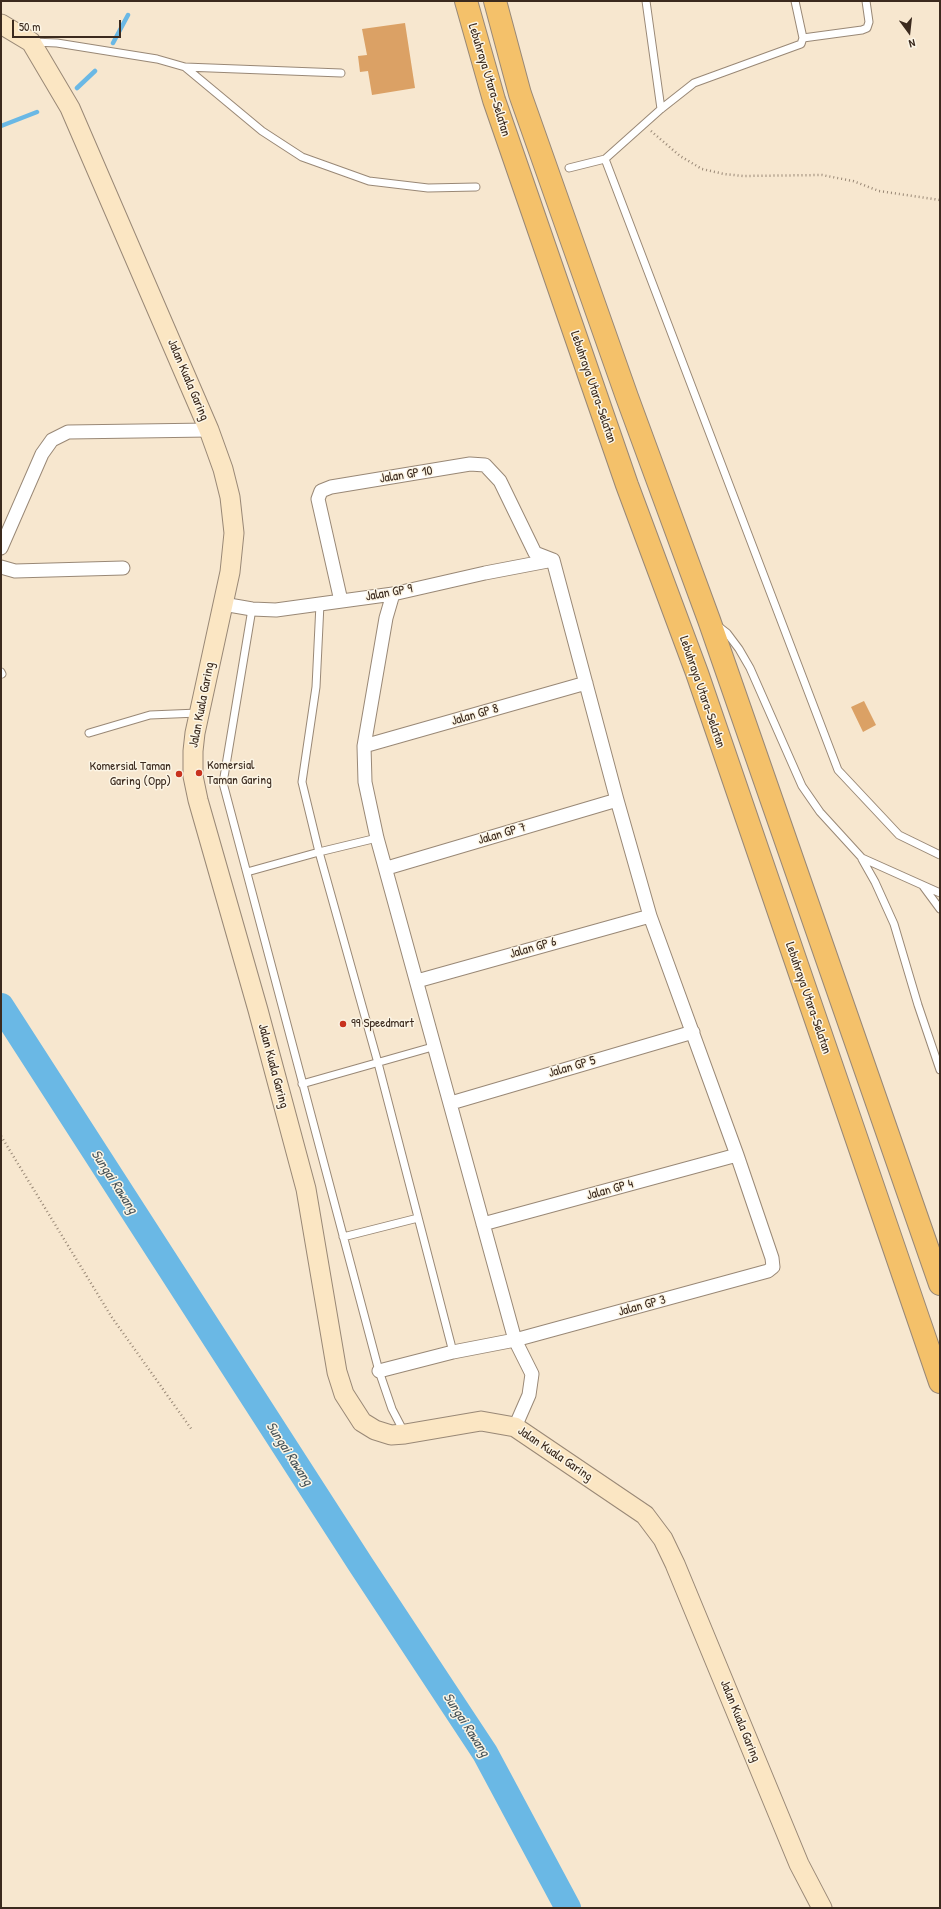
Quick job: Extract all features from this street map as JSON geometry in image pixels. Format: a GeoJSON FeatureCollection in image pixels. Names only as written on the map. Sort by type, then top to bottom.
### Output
{"type":"FeatureCollection","features":[{"type":"Feature","properties":{"kind":"highway","name":"Lebuhraya Utara–Selatan"},"geometry":{"type":"LineString","coordinates":[[466,1],[494,100],[625,477],[697,673],[940,1382]]}},
{"type":"Feature","properties":{"kind":"highway","name":"Lebuhraya Utara–Selatan"},"geometry":{"type":"LineString","coordinates":[[495,1],[520,94],[625,390],[709,620],[940,1284]]}},
{"type":"Feature","properties":{"kind":"street","name":"Jalan Kuala Garing"},"geometry":{"type":"LineString","coordinates":[[1,24],[31,42],[70,108],[209,430],[223,469],[230,497],[234,533],[230,572],[198,713],[192,751],[194,776],[198,800],[258,1010],[306,1189],[337,1372],[344,1394],[362,1422],[375,1430],[391,1435],[481,1421],[515,1427],[645,1515],[663,1538],[675,1564],[799,1864],[822,1908]]}},
{"type":"Feature","properties":{"kind":"street"},"geometry":{"type":"LineString","coordinates":[[1,548],[42,454],[52,440],[68,432],[209,430]]}},
{"type":"Feature","properties":{"kind":"street","name":"Jalan GP 10"},"geometry":{"type":"LineString","coordinates":[[342,601],[318,499],[321,491],[331,487],[470,464],[485,465],[500,481],[535,553],[553,560]]}},
{"type":"Feature","properties":{"kind":"street"},"geometry":{"type":"LineString","coordinates":[[553,560],[616,800],[650,916],[737,1155]]}},
{"type":"Feature","properties":{"kind":"street","name":"Jalan GP 9"},"geometry":{"type":"LineString","coordinates":[[223,604],[252,609],[276,610],[393,594],[485,572],[553,560]]}},
{"type":"Feature","properties":{"kind":"street"},"geometry":{"type":"LineString","coordinates":[[1,567],[15,571],[123,568]]}},
{"type":"Feature","properties":{"kind":"street"},"geometry":{"type":"LineString","coordinates":[[393,594],[386,618],[364,746],[365,782],[377,838],[387,868],[436,1046],[515,1340],[532,1374],[529,1395],[515,1427]]}},
{"type":"Feature","properties":{"kind":"street","name":"Jalan GP 8"},"geometry":{"type":"LineString","coordinates":[[364,746],[586,683]]}},
{"type":"Feature","properties":{"kind":"street","name":"Jalan GP 7"},"geometry":{"type":"LineString","coordinates":[[387,868],[616,800]]}},
{"type":"Feature","properties":{"kind":"street","name":"Jalan GP 6"},"geometry":{"type":"LineString","coordinates":[[417,981],[650,916]]}},
{"type":"Feature","properties":{"kind":"street","name":"Jalan GP 5"},"geometry":{"type":"LineString","coordinates":[[451,1103],[693,1032]]}},
{"type":"Feature","properties":{"kind":"street","name":"Jalan GP 4"},"geometry":{"type":"LineString","coordinates":[[483,1224],[737,1155]]}},
{"type":"Feature","properties":{"kind":"street","name":"Jalan GP 3"},"geometry":{"type":"LineString","coordinates":[[379,1371],[453,1352],[515,1340],[768,1271],[773,1267],[772,1258],[737,1155]]}},
{"type":"Feature","properties":{"kind":"lane"},"geometry":{"type":"LineString","coordinates":[[646,1],[660,109]]}},
{"type":"Feature","properties":{"kind":"lane"},"geometry":{"type":"LineString","coordinates":[[569,168],[605,159],[660,109],[694,83],[801,44],[803,38],[795,1]]}},
{"type":"Feature","properties":{"kind":"lane"},"geometry":{"type":"LineString","coordinates":[[803,38],[868,28],[869,22],[866,1]]}},
{"type":"Feature","properties":{"kind":"lane"},"geometry":{"type":"LineString","coordinates":[[31,42],[57,43],[150,58],[185,67],[341,73]]}},
{"type":"Feature","properties":{"kind":"lane"},"geometry":{"type":"LineString","coordinates":[[185,67],[262,131],[302,156],[369,181],[428,188],[476,187]]}},
{"type":"Feature","properties":{"kind":"lane"},"geometry":{"type":"LineString","coordinates":[[605,159],[838,770],[899,835],[940,855]]}},
{"type":"Feature","properties":{"kind":"lane"},"geometry":{"type":"LineString","coordinates":[[320,604],[316,687],[302,782],[319,852],[378,1062],[453,1352]]}},
{"type":"Feature","properties":{"kind":"lane"},"geometry":{"type":"LineString","coordinates":[[252,609],[223,783],[379,1371],[392,1409],[405,1434]]}},
{"type":"Feature","properties":{"kind":"lane"},"geometry":{"type":"LineString","coordinates":[[709,620],[727,633],[743,655],[802,786],[820,812],[862,858],[875,882],[894,924],[918,1005],[940,1070]]}},
{"type":"Feature","properties":{"kind":"lane"},"geometry":{"type":"LineString","coordinates":[[88,733],[150,714],[198,713]]}},
{"type":"Feature","properties":{"kind":"lane"},"geometry":{"type":"LineString","coordinates":[[247,872],[377,838]]}},
{"type":"Feature","properties":{"kind":"lane"},"geometry":{"type":"LineString","coordinates":[[862,858],[940,893]]}},
{"type":"Feature","properties":{"kind":"lane"},"geometry":{"type":"LineString","coordinates":[[923,886],[940,909]]}},
{"type":"Feature","properties":{"kind":"lane"},"geometry":{"type":"LineString","coordinates":[[302,1084],[436,1046]]}},
{"type":"Feature","properties":{"kind":"lane"},"geometry":{"type":"LineString","coordinates":[[344,1237],[418,1218]]}},
{"type":"Feature","properties":{"kind":"path"},"geometry":{"type":"LineString","coordinates":[[645,124],[656,137],[680,156],[702,169],[724,174],[743,176],[822,175],[853,181],[879,191],[940,200]]}},
{"type":"Feature","properties":{"kind":"path"},"geometry":{"type":"LineString","coordinates":[[1,1136],[111,1316],[192,1430]]}},
{"type":"Feature","properties":{"kind":"building"},"geometry":{"type":"Polygon","coordinates":[[[405,23],[415,88],[372,95],[368,71],[360,72],[358,56],[367,55],[362,29],[405,23]]]}},
{"type":"Feature","properties":{"kind":"building"},"geometry":{"type":"Polygon","coordinates":[[[864,701],[876,725],[863,732],[851,707],[864,701]]]}},
{"type":"Feature","properties":{"kind":"waterway"},"geometry":{"type":"LineString","coordinates":[[113,43],[128,15]]}},
{"type":"Feature","properties":{"kind":"waterway"},"geometry":{"type":"LineString","coordinates":[[77,88],[95,71]]}},
{"type":"Feature","properties":{"kind":"waterway"},"geometry":{"type":"LineString","coordinates":[[1,126],[37,112]]}},
{"type":"Feature","properties":{"kind":"waterway","name":"Sungai Rawang"},"geometry":{"type":"LineString","coordinates":[[1,1006],[361,1565],[485,1753],[568,1908]]}},
{"type":"Feature","properties":{"kind":"place","name":"Komersial Taman Garing"},"geometry":{"type":"Point","coordinates":[199,773]}},
{"type":"Feature","properties":{"kind":"place","name":"Komersial Taman Garing (Opp)"},"geometry":{"type":"Point","coordinates":[179,774]}},
{"type":"Feature","properties":{"kind":"place","name":"99 Speedmart"},"geometry":{"type":"Point","coordinates":[343,1024]}}]}
